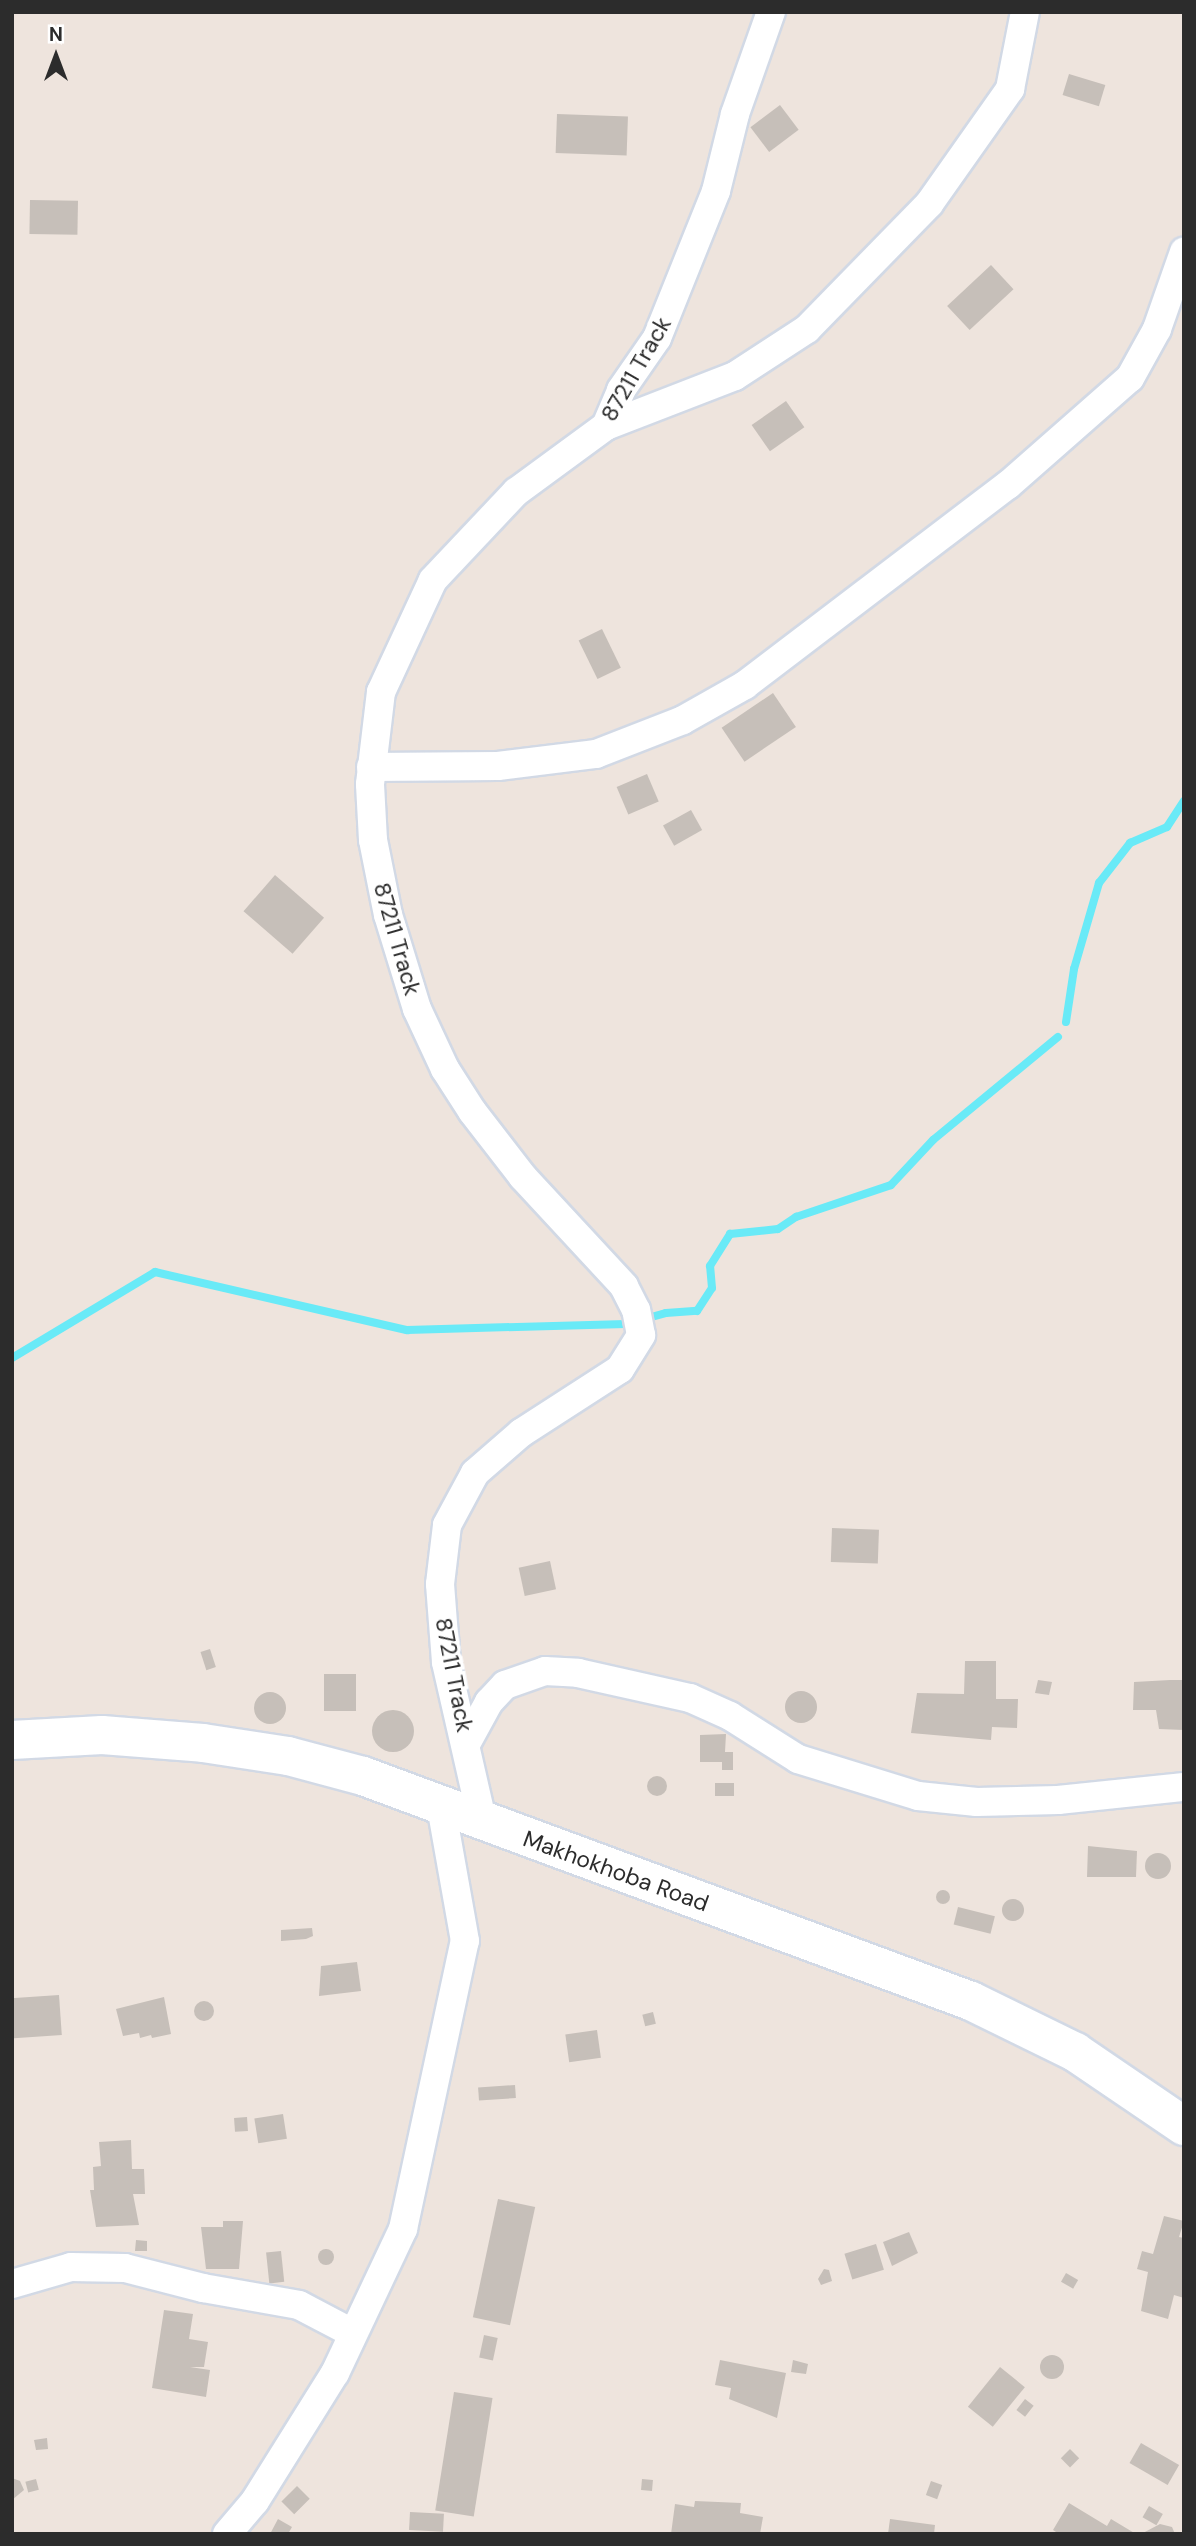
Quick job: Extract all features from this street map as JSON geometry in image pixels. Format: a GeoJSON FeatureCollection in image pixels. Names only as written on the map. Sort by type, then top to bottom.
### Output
{"type":"FeatureCollection","features":[{"type":"Feature","properties":{"kind":"street","name":"87211 Track"},"geometry":{"type":"LineString","coordinates":[[483,1824],[442,1622],[440,1584],[447,1525],[475,1473],[521,1433],[620,1368],[639,1322],[624,1286],[523,1177],[445,1069],[417,1009],[387,915],[373,840],[371,767],[381,692],[433,580],[516,492],[606,426],[621,390],[657,338],[691,261],[716,191],[752,59],[771,12]]}},
{"type":"Feature","properties":{"kind":"street"},"geometry":{"type":"LineString","coordinates":[[606,426],[736,376],[807,329],[929,204],[1010,89],[1025,12]]}},
{"type":"Feature","properties":{"kind":"street"},"geometry":{"type":"LineString","coordinates":[[371,767],[498,766],[596,754],[683,720],[745,684],[1008,485],[1130,378],[1157,329],[1184,251]]}},
{"type":"Feature","properties":{"kind":"street"},"geometry":{"type":"LineString","coordinates":[[466,1744],[489,1702],[505,1685],[545,1671],[578,1673],[690,1698],[730,1716],[797,1759],[918,1796],[977,1802],[1058,1800],[1184,1787]]}},
{"type":"Feature","properties":{"kind":"street","name":"Makhokhoba Road"},"geometry":{"type":"LineString","coordinates":[[12,1740],[102,1735],[203,1742],[300,1759],[363,1776],[483,1824],[971,2001],[1075,2052],[1184,2126]]}},
{"type":"Feature","properties":{"kind":"street"},"geometry":{"type":"LineString","coordinates":[[226,2534],[294,2440],[335,2373],[403,2229],[465,1941],[441,1806]]}},
{"type":"Feature","properties":{"kind":"street"},"geometry":{"type":"LineString","coordinates":[[12,2284],[71,2266],[125,2268],[203,2288],[299,2305],[352,2333]]}},
{"type":"Feature","properties":{"kind":"building"},"geometry":{"type":"Polygon","coordinates":[[[1069,74],[1105,85],[1099,106],[1063,95],[1069,74]]]}},
{"type":"Feature","properties":{"kind":"building"},"geometry":{"type":"Polygon","coordinates":[[[780,105],[799,130],[769,152],[750,127],[780,105]]]}},
{"type":"Feature","properties":{"kind":"building"},"geometry":{"type":"Polygon","coordinates":[[[557,114],[628,116],[627,155],[556,153],[557,114]]]}},
{"type":"Feature","properties":{"kind":"building"},"geometry":{"type":"Polygon","coordinates":[[[30,200],[78,201],[77,235],[29,234],[30,200]]]}},
{"type":"Feature","properties":{"kind":"building"},"geometry":{"type":"Polygon","coordinates":[[[991,265],[1014,289],[970,330],[947,306],[991,265]]]}},
{"type":"Feature","properties":{"kind":"building"},"geometry":{"type":"Polygon","coordinates":[[[786,401],[804,427],[770,451],[752,425],[786,401]]]}},
{"type":"Feature","properties":{"kind":"building"},"geometry":{"type":"Polygon","coordinates":[[[602,629],[621,668],[597,679],[579,640],[602,629]]]}},
{"type":"Feature","properties":{"kind":"building"},"geometry":{"type":"Polygon","coordinates":[[[773,693],[796,727],[745,762],[722,728],[773,693]]]}},
{"type":"Feature","properties":{"kind":"building"},"geometry":{"type":"Polygon","coordinates":[[[647,774],[659,802],[628,815],[617,787],[647,774]]]}},
{"type":"Feature","properties":{"kind":"building"},"geometry":{"type":"Polygon","coordinates":[[[691,810],[702,830],[674,846],[663,826],[691,810]]]}},
{"type":"Feature","properties":{"kind":"building"},"geometry":{"type":"Polygon","coordinates":[[[275,875],[324,918],[293,954],[244,911],[275,875]]]}},
{"type":"Feature","properties":{"kind":"building"},"geometry":{"type":"Polygon","coordinates":[[[832,1528],[879,1530],[878,1564],[831,1562],[832,1528]]]}},
{"type":"Feature","properties":{"kind":"building"},"geometry":{"type":"Polygon","coordinates":[[[550,1561],[556,1589],[525,1596],[519,1568],[550,1561]]]}},
{"type":"Feature","properties":{"kind":"building"},"geometry":{"type":"Polygon","coordinates":[[[210,1649],[216,1667],[206,1670],[200,1652],[210,1649]]]}},
{"type":"Feature","properties":{"kind":"building"},"geometry":{"type":"Polygon","coordinates":[[[965,1661],[996,1661],[996,1699],[1018,1699],[1017,1728],[992,1727],[991,1740],[911,1733],[917,1693],[964,1694],[965,1661]]]}},
{"type":"Feature","properties":{"kind":"building"},"geometry":{"type":"Polygon","coordinates":[[[324,1674],[356,1674],[356,1711],[324,1711],[324,1674]]]}},
{"type":"Feature","properties":{"kind":"building"},"geometry":{"type":"Polygon","coordinates":[[[1038,1680],[1052,1682],[1049,1695],[1035,1693],[1038,1680]]]}},
{"type":"Feature","properties":{"kind":"building"},"geometry":{"type":"Polygon","coordinates":[[[1184,1680],[1184,1730],[1159,1729],[1156,1710],[1133,1710],[1134,1682],[1184,1680]]]}},
{"type":"Feature","properties":{"kind":"building"},"geometry":{"type":"Polygon","coordinates":[[[801,1691],[812,1696],[817,1707],[812,1718],[801,1723],[790,1718],[785,1707],[790,1696],[801,1691]]]}},
{"type":"Feature","properties":{"kind":"building"},"geometry":{"type":"Polygon","coordinates":[[[270,1692],[281,1697],[286,1708],[281,1719],[270,1724],[259,1719],[254,1708],[259,1697],[270,1692]]]}},
{"type":"Feature","properties":{"kind":"building"},"geometry":{"type":"Polygon","coordinates":[[[393,1710],[408,1716],[414,1731],[408,1746],[393,1752],[378,1746],[372,1731],[378,1716],[393,1710]]]}},
{"type":"Feature","properties":{"kind":"building"},"geometry":{"type":"Polygon","coordinates":[[[726,1734],[725,1752],[733,1752],[733,1770],[722,1770],[722,1762],[700,1762],[700,1735],[726,1734]]]}},
{"type":"Feature","properties":{"kind":"building"},"geometry":{"type":"Polygon","coordinates":[[[657,1776],[664,1779],[667,1786],[664,1793],[657,1796],[650,1793],[647,1786],[650,1779],[657,1776]]]}},
{"type":"Feature","properties":{"kind":"building"},"geometry":{"type":"Polygon","coordinates":[[[715,1783],[734,1783],[734,1796],[715,1796],[715,1783]]]}},
{"type":"Feature","properties":{"kind":"building"},"geometry":{"type":"Polygon","coordinates":[[[1088,1846],[1137,1851],[1136,1877],[1087,1877],[1088,1846]]]}},
{"type":"Feature","properties":{"kind":"building"},"geometry":{"type":"Polygon","coordinates":[[[1158,1853],[1167,1857],[1171,1866],[1167,1875],[1158,1879],[1149,1875],[1145,1866],[1149,1857],[1158,1853]]]}},
{"type":"Feature","properties":{"kind":"building"},"geometry":{"type":"Polygon","coordinates":[[[943,1890],[948,1892],[948,1902],[943,1904],[938,1902],[936,1897],[938,1892],[943,1890]]]}},
{"type":"Feature","properties":{"kind":"building"},"geometry":{"type":"Polygon","coordinates":[[[1009,1899],[1017,1899],[1024,1906],[1024,1914],[1017,1921],[1009,1921],[1002,1914],[1002,1906],[1009,1899]]]}},
{"type":"Feature","properties":{"kind":"building"},"geometry":{"type":"Polygon","coordinates":[[[958,1907],[995,1916],[991,1934],[954,1924],[958,1907]]]}},
{"type":"Feature","properties":{"kind":"building"},"geometry":{"type":"Polygon","coordinates":[[[312,1928],[313,1936],[306,1939],[281,1941],[281,1930],[312,1928]]]}},
{"type":"Feature","properties":{"kind":"building"},"geometry":{"type":"Polygon","coordinates":[[[357,1962],[361,1991],[319,1996],[321,1966],[357,1962]]]}},
{"type":"Feature","properties":{"kind":"building"},"geometry":{"type":"Polygon","coordinates":[[[59,1995],[62,2035],[14,2038],[12,1998],[59,1995]]]}},
{"type":"Feature","properties":{"kind":"building"},"geometry":{"type":"Polygon","coordinates":[[[164,1997],[171,2034],[152,2038],[151,2035],[140,2038],[139,2033],[123,2036],[116,2009],[164,1997]]]}},
{"type":"Feature","properties":{"kind":"building"},"geometry":{"type":"Polygon","coordinates":[[[204,2001],[211,2004],[214,2011],[211,2018],[204,2021],[197,2018],[194,2011],[197,2004],[204,2001]]]}},
{"type":"Feature","properties":{"kind":"building"},"geometry":{"type":"Polygon","coordinates":[[[653,2012],[656,2024],[645,2026],[642,2015],[653,2012]]]}},
{"type":"Feature","properties":{"kind":"building"},"geometry":{"type":"Polygon","coordinates":[[[597,2030],[601,2058],[569,2062],[565,2034],[597,2030]]]}},
{"type":"Feature","properties":{"kind":"building"},"geometry":{"type":"Polygon","coordinates":[[[515,2085],[516,2098],[479,2101],[478,2088],[515,2085]]]}},
{"type":"Feature","properties":{"kind":"building"},"geometry":{"type":"Polygon","coordinates":[[[283,2114],[287,2139],[258,2143],[254,2119],[283,2114]]]}},
{"type":"Feature","properties":{"kind":"building"},"geometry":{"type":"Polygon","coordinates":[[[247,2117],[248,2131],[235,2132],[234,2118],[247,2117]]]}},
{"type":"Feature","properties":{"kind":"building"},"geometry":{"type":"Polygon","coordinates":[[[131,2140],[132,2169],[144,2169],[145,2194],[133,2194],[139,2225],[96,2227],[90,2190],[94,2190],[93,2167],[101,2166],[99,2142],[131,2140]]]}},
{"type":"Feature","properties":{"kind":"building"},"geometry":{"type":"Polygon","coordinates":[[[498,2199],[535,2207],[510,2325],[473,2317],[498,2199]]]}},
{"type":"Feature","properties":{"kind":"building"},"geometry":{"type":"Polygon","coordinates":[[[1164,2216],[1184,2221],[1179,2237],[1184,2238],[1184,2298],[1174,2295],[1168,2319],[1141,2311],[1148,2272],[1137,2269],[1142,2251],[1153,2254],[1164,2216]]]}},
{"type":"Feature","properties":{"kind":"building"},"geometry":{"type":"Polygon","coordinates":[[[223,2221],[243,2221],[239,2269],[206,2269],[201,2227],[223,2227],[223,2221]]]}},
{"type":"Feature","properties":{"kind":"building"},"geometry":{"type":"Polygon","coordinates":[[[909,2232],[918,2253],[892,2266],[883,2242],[909,2232]]]}},
{"type":"Feature","properties":{"kind":"building"},"geometry":{"type":"Polygon","coordinates":[[[136,2240],[147,2241],[147,2251],[135,2251],[136,2240]]]}},
{"type":"Feature","properties":{"kind":"building"},"geometry":{"type":"Polygon","coordinates":[[[876,2244],[884,2270],[852,2279],[844,2254],[876,2244]]]}},
{"type":"Feature","properties":{"kind":"building"},"geometry":{"type":"Polygon","coordinates":[[[326,2249],[332,2251],[332,2263],[326,2265],[320,2263],[318,2257],[320,2251],[326,2249]]]}},
{"type":"Feature","properties":{"kind":"building"},"geometry":{"type":"Polygon","coordinates":[[[281,2251],[284,2282],[269,2283],[266,2253],[281,2251]]]}},
{"type":"Feature","properties":{"kind":"building"},"geometry":{"type":"Polygon","coordinates":[[[824,2269],[829,2270],[832,2281],[821,2285],[818,2279],[824,2269]]]}},
{"type":"Feature","properties":{"kind":"building"},"geometry":{"type":"Polygon","coordinates":[[[1066,2273],[1078,2280],[1073,2289],[1061,2282],[1066,2273]]]}},
{"type":"Feature","properties":{"kind":"building"},"geometry":{"type":"Polygon","coordinates":[[[164,2310],[193,2314],[189,2339],[208,2342],[204,2367],[190,2367],[210,2370],[206,2397],[152,2388],[164,2310]]]}},
{"type":"Feature","properties":{"kind":"building"},"geometry":{"type":"Polygon","coordinates":[[[484,2335],[498,2338],[493,2360],[479,2357],[484,2335]]]}},
{"type":"Feature","properties":{"kind":"building"},"geometry":{"type":"Polygon","coordinates":[[[1052,2355],[1061,2358],[1064,2367],[1061,2376],[1052,2379],[1043,2376],[1040,2367],[1043,2358],[1052,2355]]]}},
{"type":"Feature","properties":{"kind":"building"},"geometry":{"type":"Polygon","coordinates":[[[720,2360],[786,2373],[777,2418],[729,2399],[731,2388],[715,2385],[720,2360]]]}},
{"type":"Feature","properties":{"kind":"building"},"geometry":{"type":"Polygon","coordinates":[[[793,2360],[808,2364],[806,2374],[791,2372],[793,2360]]]}},
{"type":"Feature","properties":{"kind":"building"},"geometry":{"type":"Polygon","coordinates":[[[1000,2367],[1025,2387],[993,2427],[968,2407],[1000,2367]]]}},
{"type":"Feature","properties":{"kind":"building"},"geometry":{"type":"Polygon","coordinates":[[[454,2392],[493,2398],[474,2517],[435,2511],[454,2392]]]}},
{"type":"Feature","properties":{"kind":"building"},"geometry":{"type":"Polygon","coordinates":[[[1025,2399],[1034,2406],[1025,2417],[1016,2410],[1025,2399]]]}},
{"type":"Feature","properties":{"kind":"building"},"geometry":{"type":"Polygon","coordinates":[[[47,2438],[48,2449],[36,2450],[34,2440],[47,2438]]]}},
{"type":"Feature","properties":{"kind":"building"},"geometry":{"type":"Polygon","coordinates":[[[1141,2443],[1179,2465],[1168,2485],[1130,2463],[1141,2443]]]}},
{"type":"Feature","properties":{"kind":"building"},"geometry":{"type":"Polygon","coordinates":[[[1070,2449],[1079,2458],[1070,2467],[1061,2458],[1070,2449]]]}},
{"type":"Feature","properties":{"kind":"building"},"geometry":{"type":"Polygon","coordinates":[[[12,2478],[20,2481],[24,2490],[12,2500],[12,2478]]]}},
{"type":"Feature","properties":{"kind":"building"},"geometry":{"type":"Polygon","coordinates":[[[36,2479],[39,2490],[28,2492],[25,2482],[36,2479]]]}},
{"type":"Feature","properties":{"kind":"building"},"geometry":{"type":"Polygon","coordinates":[[[642,2479],[653,2480],[652,2491],[641,2490],[642,2479]]]}},
{"type":"Feature","properties":{"kind":"building"},"geometry":{"type":"Polygon","coordinates":[[[931,2481],[942,2485],[937,2499],[926,2495],[931,2481]]]}},
{"type":"Feature","properties":{"kind":"building"},"geometry":{"type":"Polygon","coordinates":[[[297,2486],[310,2499],[294,2514],[281,2502],[297,2486]]]}},
{"type":"Feature","properties":{"kind":"building"},"geometry":{"type":"Polygon","coordinates":[[[695,2501],[741,2503],[740,2513],[763,2517],[760,2534],[671,2534],[675,2504],[694,2507],[695,2501]]]}},
{"type":"Feature","properties":{"kind":"building"},"geometry":{"type":"Polygon","coordinates":[[[1069,2503],[1107,2526],[1111,2519],[1136,2534],[1059,2534],[1053,2530],[1069,2503]]]}},
{"type":"Feature","properties":{"kind":"building"},"geometry":{"type":"Polygon","coordinates":[[[1149,2506],[1163,2514],[1156,2525],[1142,2517],[1149,2506]]]}},
{"type":"Feature","properties":{"kind":"building"},"geometry":{"type":"Polygon","coordinates":[[[410,2512],[444,2514],[443,2532],[409,2530],[410,2512]]]}},
{"type":"Feature","properties":{"kind":"building"},"geometry":{"type":"Polygon","coordinates":[[[278,2519],[292,2527],[288,2534],[270,2534],[278,2519]]]}},
{"type":"Feature","properties":{"kind":"building"},"geometry":{"type":"Polygon","coordinates":[[[890,2519],[935,2525],[934,2534],[888,2534],[890,2519]]]}},
{"type":"Feature","properties":{"kind":"building"},"geometry":{"type":"Polygon","coordinates":[[[1160,2524],[1172,2527],[1175,2534],[1141,2534],[1160,2524]]]}},
{"type":"Feature","properties":{"kind":"waterway"},"geometry":{"type":"LineString","coordinates":[[1066,1022],[1074,969],[1099,883],[1130,843],[1167,827],[1184,801]]}},
{"type":"Feature","properties":{"kind":"waterway"},"geometry":{"type":"LineString","coordinates":[[12,1358],[155,1272],[407,1330],[626,1324],[666,1313],[697,1311],[712,1288],[710,1266],[730,1234],[778,1229],[796,1217],[891,1185],[933,1140],[1058,1037]]}}]}
